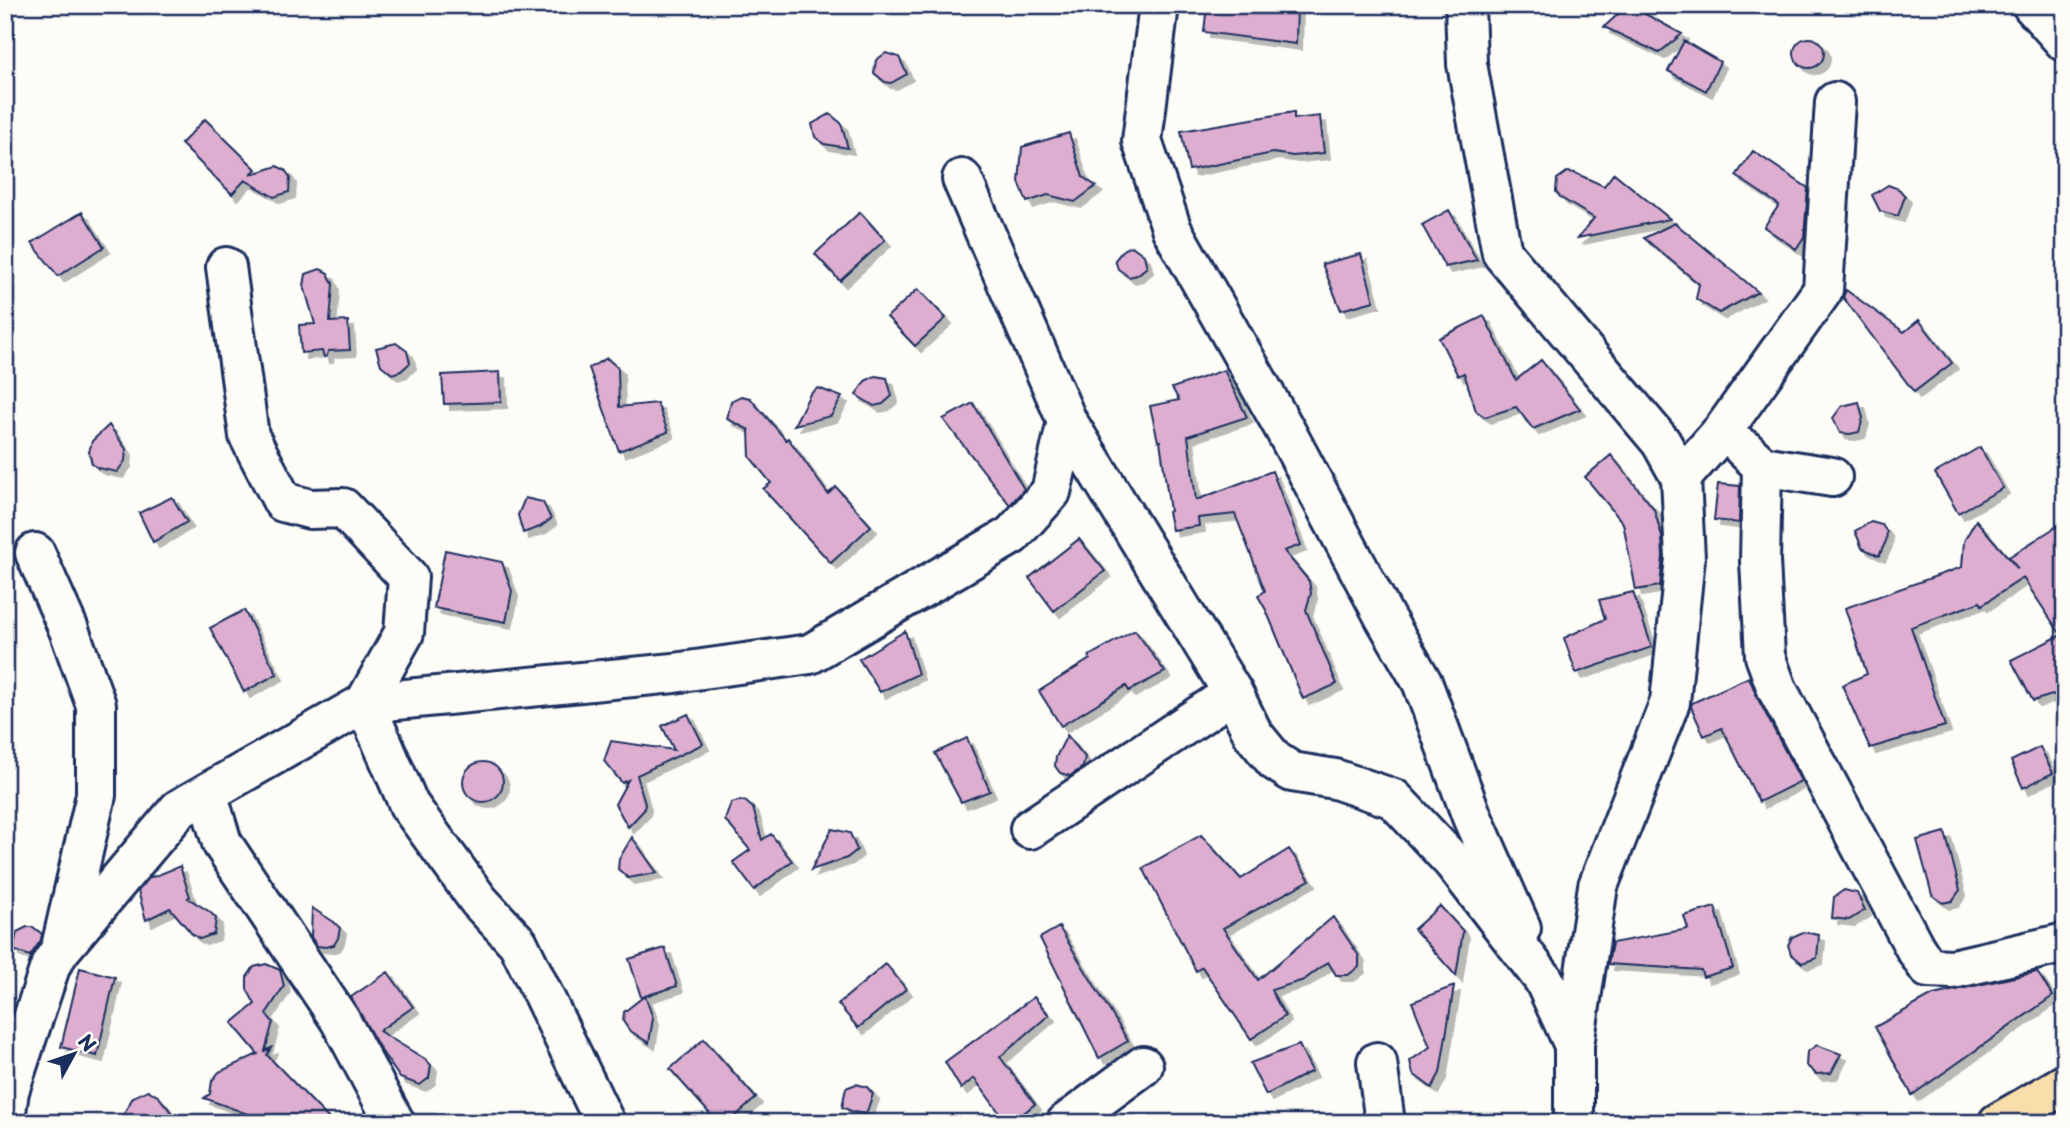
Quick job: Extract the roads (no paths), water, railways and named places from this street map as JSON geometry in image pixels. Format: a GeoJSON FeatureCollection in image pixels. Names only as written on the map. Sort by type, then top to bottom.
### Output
{"type":"FeatureCollection","features":[{"type":"Feature","properties":{"kind":"main road"},"geometry":{"type":"LineString","coordinates":[[1998,1123],[2065,1084]]}},
{"type":"Feature","properties":{"kind":"street"},"geometry":{"type":"LineString","coordinates":[[1159,5],[1142,141],[1172,230],[1284,428],[1422,682],[1472,817],[1574,1045]]}},
{"type":"Feature","properties":{"kind":"street"},"geometry":{"type":"LineString","coordinates":[[1465,5],[1467,64],[1502,253],[1661,442],[1681,478],[1685,558],[1670,702],[1598,886],[1574,1045],[1574,1123]]}},
{"type":"Feature","properties":{"kind":"street"},"geometry":{"type":"LineString","coordinates":[[2032,5],[2065,42]]}},
{"type":"Feature","properties":{"kind":"street"},"geometry":{"type":"LineString","coordinates":[[1681,478],[1724,429],[1823,290],[1835,102]]}},
{"type":"Feature","properties":{"kind":"street"},"geometry":{"type":"LineString","coordinates":[[962,180],[1067,421],[1233,693],[1253,734],[1275,761],[1292,772],[1335,779],[1395,799],[1453,862],[1544,980],[1574,1045]]}},
{"type":"Feature","properties":{"kind":"street"},"geometry":{"type":"LineString","coordinates":[[226,267],[249,436],[283,502],[310,509],[343,508],[408,577],[404,633],[365,703]]}},
{"type":"Feature","properties":{"kind":"street"},"geometry":{"type":"LineString","coordinates":[[5,1119],[9,1091],[51,964],[61,948],[179,809],[365,703],[674,673],[810,654],[1012,535],[1051,492],[1067,421]]}},
{"type":"Feature","properties":{"kind":"street"},"geometry":{"type":"LineString","coordinates":[[1724,429],[1762,466],[1832,477]]}},
{"type":"Feature","properties":{"kind":"street"},"geometry":{"type":"LineString","coordinates":[[1762,466],[1760,561],[1765,656],[1777,689],[1915,948],[1928,968],[1953,970],[2065,943]]}},
{"type":"Feature","properties":{"kind":"street"},"geometry":{"type":"LineString","coordinates":[[35,553],[69,630],[96,705],[96,795],[61,948]]}},
{"type":"Feature","properties":{"kind":"street"},"geometry":{"type":"LineString","coordinates":[[1030,829],[1233,693]]}},
{"type":"Feature","properties":{"kind":"street"},"geometry":{"type":"LineString","coordinates":[[365,703],[409,805],[479,901],[518,943],[605,1123]]}},
{"type":"Feature","properties":{"kind":"street"},"geometry":{"type":"LineString","coordinates":[[207,793],[222,843],[340,1020],[395,1123]]}},
{"type":"Feature","properties":{"kind":"street"},"geometry":{"type":"LineString","coordinates":[[1377,1062],[1385,1123]]}},
{"type":"Feature","properties":{"kind":"street"},"geometry":{"type":"LineString","coordinates":[[1066,1123],[1143,1066]]}}]}
